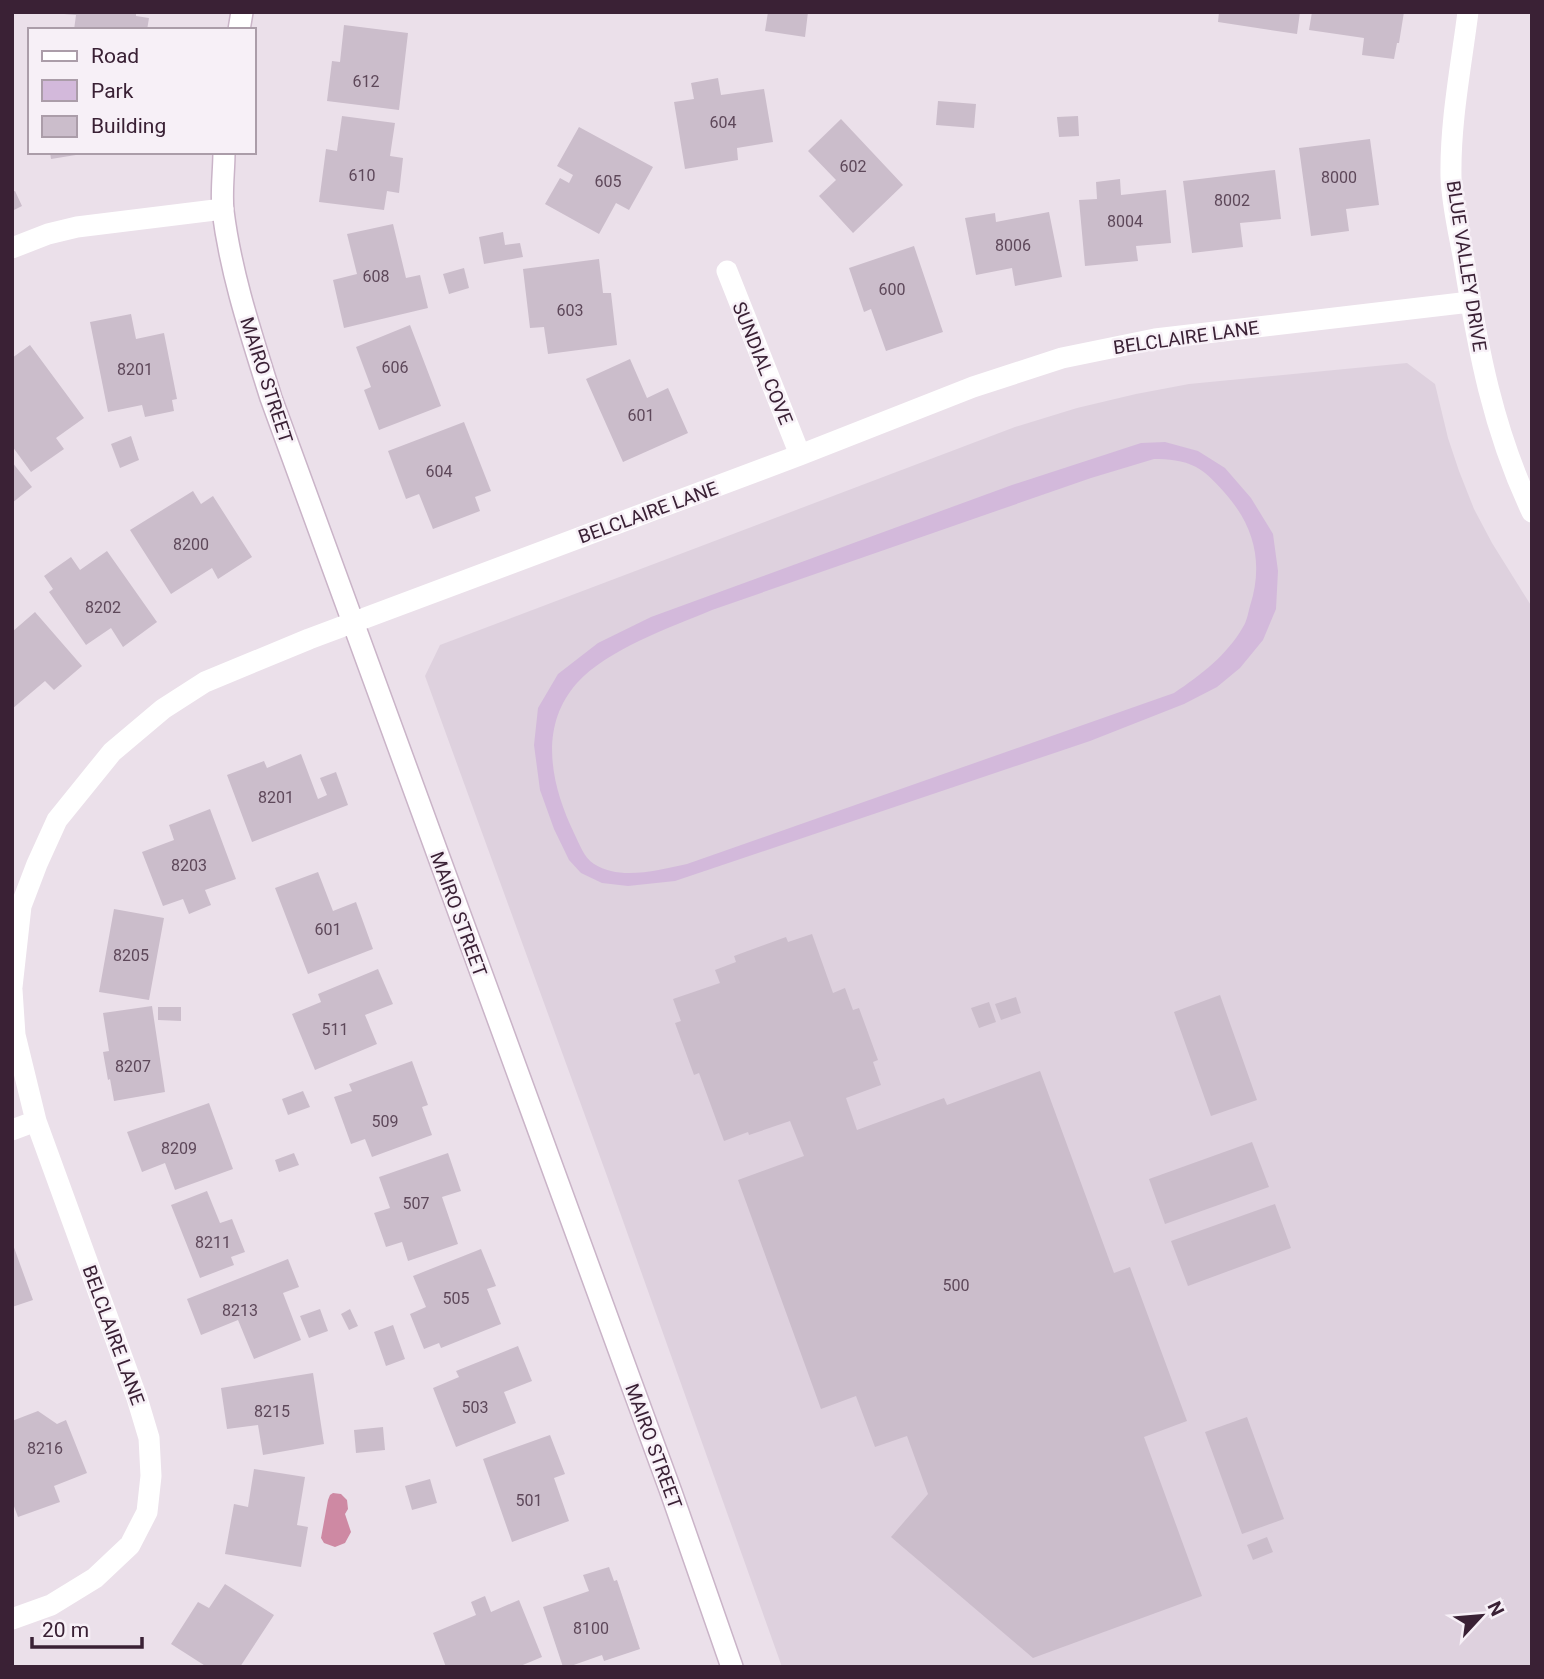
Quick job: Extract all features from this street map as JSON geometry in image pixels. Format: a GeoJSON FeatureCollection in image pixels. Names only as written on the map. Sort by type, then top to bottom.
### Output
{"type":"FeatureCollection","features":[{"type":"Feature","properties":{"kind":"street","name":"BLUE VALLEY DRIVE"},"geometry":{"type":"LineString","coordinates":[[1468,12],[1453,122],[1451,178],[1470,302],[1487,387],[1502,440],[1532,512]]}},
{"type":"Feature","properties":{"kind":"street","name":"MAIRO STREET"},"geometry":{"type":"LineString","coordinates":[[224,154],[223,209],[230,251],[271,398],[671,1492],[732,1667]]}},
{"type":"Feature","properties":{"kind":"street"},"geometry":{"type":"LineString","coordinates":[[12,248],[48,234],[77,228],[223,209]]}},
{"type":"Feature","properties":{"kind":"street","name":"SUNDIAL COVE"},"geometry":{"type":"LineString","coordinates":[[727,271],[800,455]]}},
{"type":"Feature","properties":{"kind":"street","name":"BELCLAIRE LANE"},"geometry":{"type":"LineString","coordinates":[[12,1619],[51,1605],[95,1578],[130,1545],[147,1512],[151,1476],[149,1438],[137,1398],[36,1121],[15,1035],[12,989],[22,906],[37,864],[57,820],[112,752],[163,709],[205,682],[253,660],[800,455],[973,387],[1062,358],[1155,339],[1470,302]]}},
{"type":"Feature","properties":{"kind":"street"},"geometry":{"type":"LineString","coordinates":[[12,1130],[36,1121]]}},
{"type":"Feature","properties":{"kind":"shaded area"},"geometry":{"type":"Polygon","coordinates":[[[1407,363],[1435,384],[1448,438],[1474,509],[1532,607],[1532,1667],[782,1667],[425,676],[440,645],[1015,427],[1077,408],[1189,384],[1407,363]]]}},
{"type":"Feature","properties":{"kind":"shaded area"},"geometry":{"type":"Polygon","coordinates":[[[333,1493],[341,1494],[347,1500],[348,1509],[345,1514],[351,1532],[345,1543],[335,1547],[324,1543],[321,1538],[328,1500],[333,1493]]]}},
{"type":"Feature","properties":{"kind":"green space"},"geometry":{"type":"Polygon","coordinates":[[[1165,442],[1198,451],[1225,468],[1251,498],[1273,534],[1278,571],[1276,609],[1263,640],[1240,668],[1217,687],[1184,704],[1090,741],[675,881],[628,886],[602,883],[581,873],[569,860],[540,790],[534,745],[538,708],[558,674],[598,643],[651,617],[1012,485],[1141,443],[1165,442]],[[1154,459],[1091,478],[712,610],[640,640],[605,660],[577,683],[565,700],[553,737],[552,756],[559,796],[585,854],[594,864],[616,872],[639,873],[687,864],[1174,693],[1203,672],[1237,637],[1247,617],[1254,590],[1256,560],[1254,545],[1243,518],[1214,481],[1191,465],[1175,460],[1154,459]]]}},
{"type":"Feature","properties":{"kind":"building"},"geometry":{"type":"Polygon","coordinates":[[[136,12],[136,16],[149,18],[147,28],[74,28],[76,15],[64,14],[136,12]]]}},
{"type":"Feature","properties":{"kind":"building"},"geometry":{"type":"Polygon","coordinates":[[[768,12],[808,12],[805,37],[765,31],[768,12]]]}},
{"type":"Feature","properties":{"kind":"building"},"geometry":{"type":"Polygon","coordinates":[[[1219,12],[1300,12],[1297,34],[1218,22],[1219,12]]]}},
{"type":"Feature","properties":{"kind":"building"},"geometry":{"type":"Polygon","coordinates":[[[1312,12],[1404,12],[1394,59],[1362,55],[1364,38],[1309,30],[1312,12]]]}},
{"type":"Feature","properties":{"kind":"building"},"geometry":{"type":"Polygon","coordinates":[[[344,25],[408,33],[399,110],[327,101],[332,61],[340,62],[344,25]]]}},
{"type":"Feature","properties":{"kind":"building"},"geometry":{"type":"Polygon","coordinates":[[[718,78],[721,95],[764,89],[773,142],[737,148],[738,160],[685,169],[674,102],[694,99],[691,83],[718,78]]]}},
{"type":"Feature","properties":{"kind":"building"},"geometry":{"type":"Polygon","coordinates":[[[938,101],[976,104],[974,128],[936,125],[938,101]]]}},
{"type":"Feature","properties":{"kind":"building"},"geometry":{"type":"Polygon","coordinates":[[[342,116],[395,123],[390,156],[403,158],[399,193],[387,191],[384,210],[319,202],[326,149],[337,151],[342,116]]]}},
{"type":"Feature","properties":{"kind":"building"},"geometry":{"type":"Polygon","coordinates":[[[1078,116],[1079,136],[1059,137],[1057,117],[1078,116]]]}},
{"type":"Feature","properties":{"kind":"building"},"geometry":{"type":"Polygon","coordinates":[[[841,119],[903,185],[853,233],[819,196],[836,180],[808,151],[841,119]]]}},
{"type":"Feature","properties":{"kind":"building"},"geometry":{"type":"Polygon","coordinates":[[[579,127],[653,167],[629,210],[616,203],[599,234],[545,204],[560,178],[569,183],[573,175],[557,166],[579,127]]]}},
{"type":"Feature","properties":{"kind":"building"},"geometry":{"type":"Polygon","coordinates":[[[1370,139],[1379,205],[1346,209],[1349,231],[1311,236],[1299,148],[1370,139]]]}},
{"type":"Feature","properties":{"kind":"building"},"geometry":{"type":"Polygon","coordinates":[[[50,154],[82,154],[51,159],[50,154]]]}},
{"type":"Feature","properties":{"kind":"building"},"geometry":{"type":"Polygon","coordinates":[[[1275,170],[1281,219],[1240,223],[1243,247],[1192,253],[1183,181],[1275,170]]]}},
{"type":"Feature","properties":{"kind":"building"},"geometry":{"type":"Polygon","coordinates":[[[1120,179],[1121,195],[1166,190],[1171,243],[1136,246],[1138,261],[1085,266],[1079,200],[1097,199],[1096,182],[1120,179]]]}},
{"type":"Feature","properties":{"kind":"building"},"geometry":{"type":"Polygon","coordinates":[[[15,191],[22,206],[12,211],[12,192],[15,191]]]}},
{"type":"Feature","properties":{"kind":"building"},"geometry":{"type":"Polygon","coordinates":[[[1049,212],[1062,277],[1015,286],[1012,268],[976,275],[965,218],[995,213],[996,222],[1049,212]]]}},
{"type":"Feature","properties":{"kind":"building"},"geometry":{"type":"Polygon","coordinates":[[[393,224],[406,278],[420,275],[428,308],[344,328],[333,280],[357,274],[347,234],[393,224]]]}},
{"type":"Feature","properties":{"kind":"building"},"geometry":{"type":"Polygon","coordinates":[[[503,232],[505,245],[520,243],[523,257],[484,264],[479,237],[503,232]]]}},
{"type":"Feature","properties":{"kind":"building"},"geometry":{"type":"Polygon","coordinates":[[[914,246],[943,332],[886,351],[871,309],[864,312],[849,268],[914,246]]]}},
{"type":"Feature","properties":{"kind":"building"},"geometry":{"type":"Polygon","coordinates":[[[599,259],[603,293],[611,293],[617,345],[548,354],[544,327],[530,328],[523,269],[599,259]]]}},
{"type":"Feature","properties":{"kind":"building"},"geometry":{"type":"Polygon","coordinates":[[[464,268],[469,288],[449,294],[443,274],[464,268]]]}},
{"type":"Feature","properties":{"kind":"building"},"geometry":{"type":"Polygon","coordinates":[[[131,314],[136,339],[164,333],[177,399],[172,400],[174,411],[145,417],[142,405],[108,412],[90,322],[131,314]]]}},
{"type":"Feature","properties":{"kind":"building"},"geometry":{"type":"Polygon","coordinates":[[[410,325],[441,406],[379,430],[364,390],[371,387],[356,347],[410,325]]]}},
{"type":"Feature","properties":{"kind":"building"},"geometry":{"type":"Polygon","coordinates":[[[30,345],[84,418],[56,438],[64,449],[31,472],[12,446],[12,358],[30,345]]]}},
{"type":"Feature","properties":{"kind":"building"},"geometry":{"type":"Polygon","coordinates":[[[630,359],[647,398],[668,388],[688,433],[623,462],[586,379],[630,359]]]}},
{"type":"Feature","properties":{"kind":"building"},"geometry":{"type":"Polygon","coordinates":[[[464,422],[491,491],[475,497],[480,511],[433,529],[419,494],[406,499],[388,451],[464,422]]]}},
{"type":"Feature","properties":{"kind":"building"},"geometry":{"type":"Polygon","coordinates":[[[131,436],[139,460],[120,468],[111,444],[131,436]]]}},
{"type":"Feature","properties":{"kind":"building"},"geometry":{"type":"Polygon","coordinates":[[[12,462],[32,487],[12,503],[12,462]]]}},
{"type":"Feature","properties":{"kind":"building"},"geometry":{"type":"Polygon","coordinates":[[[193,491],[201,504],[213,496],[252,557],[218,579],[212,568],[171,594],[130,530],[193,491]]]}},
{"type":"Feature","properties":{"kind":"building"},"geometry":{"type":"Polygon","coordinates":[[[107,551],[157,622],[123,647],[111,628],[86,645],[49,592],[53,589],[44,576],[71,557],[80,570],[107,551]]]}},
{"type":"Feature","properties":{"kind":"building"},"geometry":{"type":"Polygon","coordinates":[[[35,612],[82,666],[54,690],[45,681],[12,709],[12,632],[35,612]]]}},
{"type":"Feature","properties":{"kind":"building"},"geometry":{"type":"Polygon","coordinates":[[[301,754],[318,799],[327,795],[320,778],[336,772],[348,805],[252,842],[227,775],[264,761],[267,768],[301,754]]]}},
{"type":"Feature","properties":{"kind":"building"},"geometry":{"type":"Polygon","coordinates":[[[210,809],[236,879],[205,890],[211,905],[189,914],[183,899],[163,906],[142,852],[174,840],[169,825],[210,809]]]}},
{"type":"Feature","properties":{"kind":"building"},"geometry":{"type":"Polygon","coordinates":[[[318,872],[333,911],[356,902],[373,949],[308,974],[275,888],[318,872]]]}},
{"type":"Feature","properties":{"kind":"building"},"geometry":{"type":"Polygon","coordinates":[[[114,909],[164,918],[149,1000],[99,992],[114,909]]]}},
{"type":"Feature","properties":{"kind":"building"},"geometry":{"type":"Polygon","coordinates":[[[812,934],[833,993],[845,988],[853,1010],[859,1008],[878,1060],[873,1062],[881,1085],[846,1098],[857,1130],[944,1098],[947,1105],[1040,1071],[1114,1273],[1130,1267],[1187,1421],[1144,1437],[1202,1596],[1033,1658],[891,1537],[928,1494],[907,1436],[875,1447],[856,1396],[821,1409],[738,1180],[804,1156],[790,1121],[724,1141],[699,1073],[694,1075],[675,1023],[681,1021],[673,999],[720,983],[715,970],[736,962],[734,956],[786,937],[788,942],[812,934]]]}},
{"type":"Feature","properties":{"kind":"building"},"geometry":{"type":"Polygon","coordinates":[[[378,969],[393,1004],[365,1015],[377,1044],[315,1070],[292,1014],[321,1002],[318,994],[378,969]]]}},
{"type":"Feature","properties":{"kind":"building"},"geometry":{"type":"Polygon","coordinates":[[[1220,995],[1257,1100],[1211,1116],[1174,1012],[1220,995]]]}},
{"type":"Feature","properties":{"kind":"building"},"geometry":{"type":"Polygon","coordinates":[[[1016,997],[1021,1013],[1001,1020],[995,1004],[1016,997]]]}},
{"type":"Feature","properties":{"kind":"building"},"geometry":{"type":"Polygon","coordinates":[[[989,1002],[996,1022],[979,1028],[971,1008],[989,1002]]]}},
{"type":"Feature","properties":{"kind":"building"},"geometry":{"type":"Polygon","coordinates":[[[152,1006],[165,1092],[114,1101],[103,1052],[109,1051],[103,1013],[152,1006]]]}},
{"type":"Feature","properties":{"kind":"building"},"geometry":{"type":"Polygon","coordinates":[[[158,1007],[181,1007],[181,1021],[158,1020],[158,1007]]]}},
{"type":"Feature","properties":{"kind":"building"},"geometry":{"type":"Polygon","coordinates":[[[412,1061],[428,1105],[422,1107],[432,1135],[372,1157],[365,1139],[351,1144],[334,1097],[352,1091],[349,1084],[412,1061]]]}},
{"type":"Feature","properties":{"kind":"building"},"geometry":{"type":"Polygon","coordinates":[[[303,1091],[310,1107],[288,1115],[282,1099],[303,1091]]]}},
{"type":"Feature","properties":{"kind":"building"},"geometry":{"type":"Polygon","coordinates":[[[209,1103],[233,1169],[175,1190],[165,1163],[142,1172],[127,1132],[209,1103]]]}},
{"type":"Feature","properties":{"kind":"building"},"geometry":{"type":"Polygon","coordinates":[[[1252,1142],[1269,1187],[1165,1224],[1149,1179],[1252,1142]]]}},
{"type":"Feature","properties":{"kind":"building"},"geometry":{"type":"Polygon","coordinates":[[[294,1153],[299,1165],[279,1172],[275,1160],[294,1153]]]}},
{"type":"Feature","properties":{"kind":"building"},"geometry":{"type":"Polygon","coordinates":[[[448,1153],[461,1191],[442,1197],[458,1244],[408,1261],[402,1242],[386,1247],[374,1213],[390,1208],[379,1177],[448,1153]]]}},
{"type":"Feature","properties":{"kind":"building"},"geometry":{"type":"Polygon","coordinates":[[[207,1191],[220,1223],[232,1219],[245,1252],[231,1257],[234,1265],[200,1278],[171,1205],[207,1191]]]}},
{"type":"Feature","properties":{"kind":"building"},"geometry":{"type":"Polygon","coordinates":[[[1275,1204],[1291,1248],[1188,1286],[1171,1241],[1275,1204]]]}},
{"type":"Feature","properties":{"kind":"building"},"geometry":{"type":"Polygon","coordinates":[[[12,1242],[33,1300],[12,1307],[12,1242]]]}},
{"type":"Feature","properties":{"kind":"building"},"geometry":{"type":"Polygon","coordinates":[[[481,1249],[496,1286],[487,1289],[501,1324],[441,1348],[439,1343],[424,1349],[410,1314],[426,1307],[413,1276],[481,1249]]]}},
{"type":"Feature","properties":{"kind":"building"},"geometry":{"type":"Polygon","coordinates":[[[288,1259],[299,1287],[283,1293],[301,1340],[254,1359],[238,1320],[201,1335],[187,1299],[288,1259]]]}},
{"type":"Feature","properties":{"kind":"building"},"geometry":{"type":"Polygon","coordinates":[[[320,1309],[328,1331],[309,1338],[300,1316],[320,1309]]]}},
{"type":"Feature","properties":{"kind":"building"},"geometry":{"type":"Polygon","coordinates":[[[350,1309],[358,1326],[349,1330],[341,1314],[350,1309]]]}},
{"type":"Feature","properties":{"kind":"building"},"geometry":{"type":"Polygon","coordinates":[[[393,1325],[405,1359],[386,1366],[374,1332],[393,1325]]]}},
{"type":"Feature","properties":{"kind":"building"},"geometry":{"type":"Polygon","coordinates":[[[518,1346],[532,1381],[504,1392],[516,1423],[456,1447],[433,1388],[459,1377],[456,1371],[518,1346]]]}},
{"type":"Feature","properties":{"kind":"building"},"geometry":{"type":"Polygon","coordinates":[[[313,1373],[324,1444],[263,1455],[258,1425],[227,1429],[221,1388],[313,1373]]]}},
{"type":"Feature","properties":{"kind":"building"},"geometry":{"type":"Polygon","coordinates":[[[38,1411],[57,1424],[66,1420],[87,1473],[54,1486],[60,1502],[18,1517],[12,1501],[12,1421],[38,1411]]]}},
{"type":"Feature","properties":{"kind":"building"},"geometry":{"type":"Polygon","coordinates":[[[1247,1417],[1284,1519],[1242,1534],[1205,1432],[1247,1417]]]}},
{"type":"Feature","properties":{"kind":"building"},"geometry":{"type":"Polygon","coordinates":[[[383,1427],[385,1450],[356,1453],[354,1430],[383,1427]]]}},
{"type":"Feature","properties":{"kind":"building"},"geometry":{"type":"Polygon","coordinates":[[[550,1435],[565,1474],[554,1478],[569,1521],[512,1542],[483,1459],[550,1435]]]}},
{"type":"Feature","properties":{"kind":"building"},"geometry":{"type":"Polygon","coordinates":[[[254,1469],[305,1477],[297,1525],[308,1527],[301,1567],[225,1554],[234,1504],[248,1507],[254,1469]]]}},
{"type":"Feature","properties":{"kind":"building"},"geometry":{"type":"Polygon","coordinates":[[[430,1479],[437,1503],[412,1510],[405,1486],[430,1479]]]}},
{"type":"Feature","properties":{"kind":"building"},"geometry":{"type":"Polygon","coordinates":[[[1267,1537],[1273,1552],[1253,1560],[1247,1545],[1267,1537]]]}},
{"type":"Feature","properties":{"kind":"building"},"geometry":{"type":"Polygon","coordinates":[[[609,1567],[614,1581],[617,1580],[640,1649],[604,1661],[602,1655],[563,1667],[543,1607],[589,1591],[583,1575],[609,1567]]]}},
{"type":"Feature","properties":{"kind":"building"},"geometry":{"type":"Polygon","coordinates":[[[225,1584],[274,1615],[240,1667],[207,1667],[171,1644],[198,1602],[209,1608],[225,1584]]]}},
{"type":"Feature","properties":{"kind":"building"},"geometry":{"type":"Polygon","coordinates":[[[485,1596],[491,1612],[519,1600],[542,1657],[518,1667],[446,1667],[433,1633],[476,1615],[471,1602],[485,1596]]]}}]}
